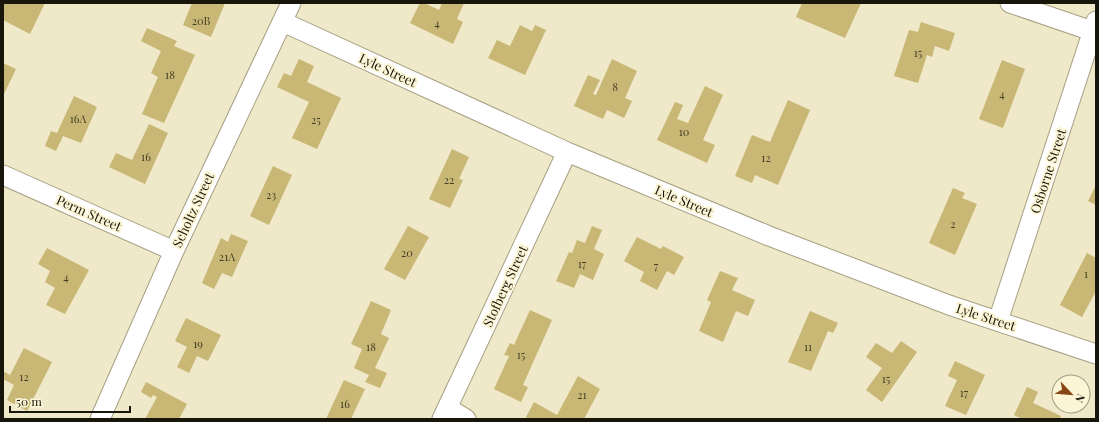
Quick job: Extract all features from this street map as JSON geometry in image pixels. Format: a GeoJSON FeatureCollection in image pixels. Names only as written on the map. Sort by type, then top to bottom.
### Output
{"type":"FeatureCollection","features":[{"type":"Feature","properties":{"kind":"street","name":"Scholtz Street"},"geometry":{"type":"LineString","coordinates":[[100,419],[174,251],[291,3]]}},
{"type":"Feature","properties":{"kind":"street"},"geometry":{"type":"LineString","coordinates":[[1010,3],[1094,26]]}},
{"type":"Feature","properties":{"kind":"street","name":"Lyle Street"},"geometry":{"type":"LineString","coordinates":[[282,22],[567,152],[769,236],[949,305],[1096,354]]}},
{"type":"Feature","properties":{"kind":"street","name":"Osborne Street"},"geometry":{"type":"LineString","coordinates":[[998,321],[1094,26]]}},
{"type":"Feature","properties":{"kind":"street","name":"Stofberg Street"},"geometry":{"type":"LineString","coordinates":[[445,414],[567,152]]}},
{"type":"Feature","properties":{"kind":"street","name":"Perm Street"},"geometry":{"type":"LineString","coordinates":[[3,175],[174,251]]}},
{"type":"Feature","properties":{"kind":"street"},"geometry":{"type":"LineString","coordinates":[[445,414],[466,419]]}},
{"type":"Feature","properties":{"kind":"building"},"geometry":{"type":"Polygon","coordinates":[[[3,3],[45,3],[30,34],[3,20],[3,3]]]}},
{"type":"Feature","properties":{"kind":"building"},"geometry":{"type":"Polygon","coordinates":[[[192,3],[225,3],[211,37],[183,25],[192,3]]]}},
{"type":"Feature","properties":{"kind":"building"},"geometry":{"type":"Polygon","coordinates":[[[420,3],[424,3],[439,10],[442,3],[464,3],[457,19],[463,22],[453,44],[410,23],[420,3]]]}},
{"type":"Feature","properties":{"kind":"building"},"geometry":{"type":"Polygon","coordinates":[[[802,3],[861,3],[845,38],[796,17],[802,3]]]}},
{"type":"Feature","properties":{"kind":"building"},"geometry":{"type":"Polygon","coordinates":[[[921,22],[955,33],[949,51],[935,46],[932,57],[927,55],[918,83],[894,76],[909,30],[918,32],[921,22]]]}},
{"type":"Feature","properties":{"kind":"building"},"geometry":{"type":"Polygon","coordinates":[[[520,25],[532,31],[535,25],[546,30],[525,75],[488,58],[497,40],[510,46],[520,25]]]}},
{"type":"Feature","properties":{"kind":"building"},"geometry":{"type":"Polygon","coordinates":[[[147,28],[177,41],[174,46],[195,55],[164,123],[142,114],[158,77],[151,73],[161,51],[141,41],[147,28]]]}},
{"type":"Feature","properties":{"kind":"building"},"geometry":{"type":"Polygon","coordinates":[[[299,59],[314,66],[307,82],[341,98],[317,149],[292,138],[309,102],[277,87],[284,73],[291,76],[299,59]]]}},
{"type":"Feature","properties":{"kind":"building"},"geometry":{"type":"Polygon","coordinates":[[[612,59],[637,71],[625,98],[632,101],[624,118],[607,110],[603,119],[574,106],[588,75],[600,80],[593,94],[596,95],[612,59]]]}},
{"type":"Feature","properties":{"kind":"building"},"geometry":{"type":"Polygon","coordinates":[[[1002,60],[1025,69],[1003,128],[979,119],[1002,60]]]}},
{"type":"Feature","properties":{"kind":"building"},"geometry":{"type":"Polygon","coordinates":[[[3,63],[16,69],[3,96],[3,63]]]}},
{"type":"Feature","properties":{"kind":"building"},"geometry":{"type":"Polygon","coordinates":[[[705,86],[723,95],[703,140],[715,145],[707,163],[657,140],[675,102],[683,105],[677,119],[688,123],[705,86]]]}},
{"type":"Feature","properties":{"kind":"building"},"geometry":{"type":"Polygon","coordinates":[[[74,96],[97,107],[81,143],[63,136],[56,151],[45,146],[51,131],[57,133],[74,96]]]}},
{"type":"Feature","properties":{"kind":"building"},"geometry":{"type":"Polygon","coordinates":[[[788,100],[810,110],[778,185],[755,175],[752,183],[735,176],[752,135],[770,142],[788,100]]]}},
{"type":"Feature","properties":{"kind":"building"},"geometry":{"type":"Polygon","coordinates":[[[149,124],[168,133],[145,184],[109,167],[116,153],[132,160],[149,124]]]}},
{"type":"Feature","properties":{"kind":"building"},"geometry":{"type":"Polygon","coordinates":[[[452,149],[469,157],[459,179],[463,180],[450,208],[429,199],[452,149]]]}},
{"type":"Feature","properties":{"kind":"building"},"geometry":{"type":"Polygon","coordinates":[[[273,166],[292,175],[269,225],[250,216],[273,166]]]}},
{"type":"Feature","properties":{"kind":"building"},"geometry":{"type":"Polygon","coordinates":[[[1096,185],[1096,205],[1088,201],[1096,185]]]}},
{"type":"Feature","properties":{"kind":"building"},"geometry":{"type":"Polygon","coordinates":[[[953,188],[965,193],[962,198],[977,204],[955,255],[929,243],[953,188]]]}},
{"type":"Feature","properties":{"kind":"building"},"geometry":{"type":"Polygon","coordinates":[[[408,226],[429,237],[405,280],[384,269],[408,226]]]}},
{"type":"Feature","properties":{"kind":"building"},"geometry":{"type":"Polygon","coordinates":[[[592,226],[602,230],[594,249],[604,254],[593,280],[580,274],[574,288],[556,281],[569,252],[572,253],[577,240],[585,243],[592,226]]]}},
{"type":"Feature","properties":{"kind":"building"},"geometry":{"type":"Polygon","coordinates":[[[231,234],[248,241],[232,277],[222,273],[214,289],[202,283],[221,238],[228,242],[231,234]]]}},
{"type":"Feature","properties":{"kind":"building"},"geometry":{"type":"Polygon","coordinates":[[[637,237],[661,249],[663,246],[684,257],[674,275],[667,271],[657,290],[640,281],[644,272],[624,261],[637,237]]]}},
{"type":"Feature","properties":{"kind":"building"},"geometry":{"type":"Polygon","coordinates":[[[47,248],[89,270],[65,314],[46,305],[55,288],[45,282],[50,271],[38,264],[47,248]]]}},
{"type":"Feature","properties":{"kind":"building"},"geometry":{"type":"Polygon","coordinates":[[[1087,253],[1096,258],[1096,291],[1082,317],[1060,305],[1087,253]]]}},
{"type":"Feature","properties":{"kind":"building"},"geometry":{"type":"Polygon","coordinates":[[[720,271],[738,278],[732,290],[755,300],[748,316],[736,311],[723,342],[699,331],[711,302],[707,300],[720,271]]]}},
{"type":"Feature","properties":{"kind":"building"},"geometry":{"type":"Polygon","coordinates":[[[371,301],[391,310],[381,334],[389,338],[375,368],[387,373],[380,388],[365,382],[369,375],[354,368],[362,349],[351,344],[371,301]]]}},
{"type":"Feature","properties":{"kind":"building"},"geometry":{"type":"Polygon","coordinates":[[[530,310],[552,320],[523,385],[528,387],[521,402],[494,389],[509,356],[504,355],[510,343],[514,345],[530,310]]]}},
{"type":"Feature","properties":{"kind":"building"},"geometry":{"type":"Polygon","coordinates":[[[810,311],[838,323],[833,333],[828,331],[811,371],[788,362],[810,311]]]}},
{"type":"Feature","properties":{"kind":"building"},"geometry":{"type":"Polygon","coordinates":[[[186,318],[221,335],[208,361],[197,356],[189,373],[177,367],[187,347],[175,341],[186,318]]]}},
{"type":"Feature","properties":{"kind":"building"},"geometry":{"type":"Polygon","coordinates":[[[901,341],[917,352],[882,402],[866,390],[882,368],[866,357],[876,343],[892,353],[901,341]]]}},
{"type":"Feature","properties":{"kind":"building"},"geometry":{"type":"Polygon","coordinates":[[[24,348],[52,362],[27,411],[7,400],[14,385],[3,379],[3,371],[10,375],[24,348]]]}},
{"type":"Feature","properties":{"kind":"building"},"geometry":{"type":"Polygon","coordinates":[[[955,361],[985,375],[966,415],[945,406],[957,380],[948,376],[955,361]]]}},
{"type":"Feature","properties":{"kind":"building"},"geometry":{"type":"Polygon","coordinates":[[[578,376],[600,389],[584,419],[525,419],[534,402],[557,415],[578,376]]]}},
{"type":"Feature","properties":{"kind":"building"},"geometry":{"type":"Polygon","coordinates":[[[344,380],[365,389],[351,419],[326,419],[344,380]]]}},
{"type":"Feature","properties":{"kind":"building"},"geometry":{"type":"Polygon","coordinates":[[[146,382],[187,404],[179,419],[145,419],[157,397],[153,395],[151,398],[141,392],[146,382]]]}},
{"type":"Feature","properties":{"kind":"building"},"geometry":{"type":"Polygon","coordinates":[[[1027,387],[1038,392],[1033,403],[1051,411],[1051,414],[1061,416],[1060,419],[1022,419],[1014,415],[1027,387]]]}}]}
